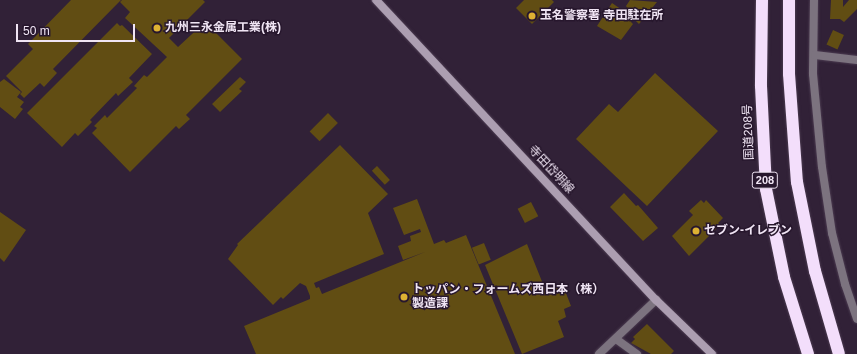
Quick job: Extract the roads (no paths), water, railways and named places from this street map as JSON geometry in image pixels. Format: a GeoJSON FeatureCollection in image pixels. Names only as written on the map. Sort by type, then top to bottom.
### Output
{"type":"FeatureCollection","features":[{"type":"Feature","properties":{"kind":"highway","name":"国道208号"},"geometry":{"type":"LineString","coordinates":[[762,0],[761,86],[766,189],[784,277],[808,354]]}},
{"type":"Feature","properties":{"kind":"highway","name":"208"},"geometry":{"type":"LineString","coordinates":[[789,0],[789,74],[797,182],[815,271],[838,354]]}},
{"type":"Feature","properties":{"kind":"main road","name":"寺田岱明線"},"geometry":{"type":"LineString","coordinates":[[376,0],[656,300],[712,354]]}},
{"type":"Feature","properties":{"kind":"street"},"geometry":{"type":"LineString","coordinates":[[814,0],[815,104],[832,233],[857,319]]}},
{"type":"Feature","properties":{"kind":"street"},"geometry":{"type":"LineString","coordinates":[[815,55],[857,60]]}},
{"type":"Feature","properties":{"kind":"street"},"geometry":{"type":"LineString","coordinates":[[600,354],[656,300]]}},
{"type":"Feature","properties":{"kind":"street"},"geometry":{"type":"LineString","coordinates":[[616,339],[637,354]]}},
{"type":"Feature","properties":{"kind":"place","name":"玉名警察署 寺田駐在所"},"geometry":{"type":"Point","coordinates":[532,16]}},
{"type":"Feature","properties":{"kind":"place","name":"九州三永金属工業(株)"},"geometry":{"type":"Point","coordinates":[157,28]}},
{"type":"Feature","properties":{"kind":"place","name":"セブン-イレブン"},"geometry":{"type":"Point","coordinates":[696,231]}},
{"type":"Feature","properties":{"kind":"place","name":"トッパン・フォームズ西日本（株） 製造課"},"geometry":{"type":"Point","coordinates":[404,297]}}]}
